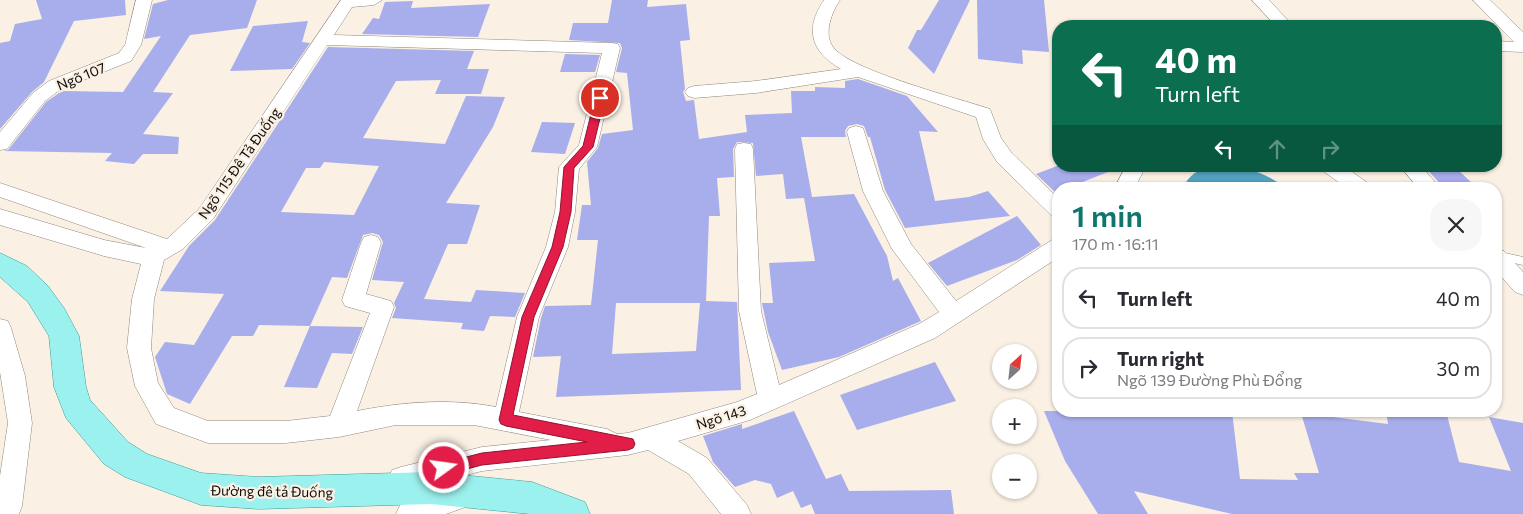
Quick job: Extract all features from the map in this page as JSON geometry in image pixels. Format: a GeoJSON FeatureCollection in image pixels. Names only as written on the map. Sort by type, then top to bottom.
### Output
{"type":"FeatureCollection","features":[{"type":"Feature","properties":{"kind":"main road","name":"Đường đê tả Đuống"},"geometry":{"type":"LineString","coordinates":[[0,264],[16,274],[38,294],[54,316],[64,336],[70,387],[78,408],[116,453],[166,478],[201,489],[258,494],[431,488],[532,498],[573,514]]}},
{"type":"Feature","properties":{"kind":"street","name":"Ngõ 107"},"geometry":{"type":"LineString","coordinates":[[0,144],[39,97],[55,85],[125,57],[133,45],[144,0]]}},
{"type":"Feature","properties":{"kind":"street"},"geometry":{"type":"LineString","coordinates":[[349,2],[374,0]]}},
{"type":"Feature","properties":{"kind":"street"},"geometry":{"type":"LineString","coordinates":[[832,0],[824,10],[821,32],[826,51],[848,67],[984,113],[992,140],[1004,157],[1052,204]]}},
{"type":"Feature","properties":{"kind":"street"},"geometry":{"type":"LineString","coordinates":[[1260,0],[1279,20]]}},
{"type":"Feature","properties":{"kind":"street"},"geometry":{"type":"LineString","coordinates":[[1481,0],[1501,20]]}},
{"type":"Feature","properties":{"kind":"street","name":"Ngõ 115 Đê Tả Đuống"},"geometry":{"type":"LineString","coordinates":[[161,251],[181,239],[206,214],[349,2]]}},
{"type":"Feature","properties":{"kind":"street"},"geometry":{"type":"LineString","coordinates":[[1502,20],[1523,41]]}},
{"type":"Feature","properties":{"kind":"street"},"geometry":{"type":"LineString","coordinates":[[324,40],[612,48],[588,147],[569,167],[565,212],[557,247],[528,317],[506,420]]}},
{"type":"Feature","properties":{"kind":"street"},"geometry":{"type":"LineString","coordinates":[[1502,46],[1523,47]]}},
{"type":"Feature","properties":{"kind":"street"},"geometry":{"type":"LineString","coordinates":[[694,92],[756,87],[861,71]]}},
{"type":"Feature","properties":{"kind":"street"},"geometry":{"type":"LineString","coordinates":[[856,132],[873,191],[903,249],[954,314]]}},
{"type":"Feature","properties":{"kind":"street"},"geometry":{"type":"LineString","coordinates":[[744,149],[750,311],[770,400]]}},
{"type":"Feature","properties":{"kind":"street"},"geometry":{"type":"LineString","coordinates":[[1338,172],[1352,182]]}},
{"type":"Feature","properties":{"kind":"street"},"geometry":{"type":"LineString","coordinates":[[1415,172],[1425,182]]}},
{"type":"Feature","properties":{"kind":"street"},"geometry":{"type":"LineString","coordinates":[[0,190],[161,251]]}},
{"type":"Feature","properties":{"kind":"street"},"geometry":{"type":"LineString","coordinates":[[0,217],[126,254],[161,251]]}},
{"type":"Feature","properties":{"kind":"street"},"geometry":{"type":"LineString","coordinates":[[339,426],[383,307],[352,300],[371,243]]}},
{"type":"Feature","properties":{"kind":"street"},"geometry":{"type":"LineString","coordinates":[[161,251],[144,299],[139,348],[147,386],[165,416],[208,432],[286,432],[339,426],[396,414],[474,414],[639,441],[698,466],[738,514]]}},
{"type":"Feature","properties":{"kind":"street","name":"Ngõ 143"},"geometry":{"type":"LineString","coordinates":[[350,492],[482,459],[639,441],[741,412],[927,331],[1052,251]]}},
{"type":"Feature","properties":{"kind":"street"},"geometry":{"type":"LineString","coordinates":[[1502,263],[1523,286]]}},
{"type":"Feature","properties":{"kind":"street"},"geometry":{"type":"LineString","coordinates":[[0,328],[13,376],[20,423],[10,510]]}},
{"type":"Feature","properties":{"kind":"street"},"geometry":{"type":"LineString","coordinates":[[0,480],[10,510]]}},
{"type":"Feature","properties":{"kind":"street"},"geometry":{"type":"LineString","coordinates":[[408,514],[475,492]]}},
{"type":"Feature","properties":{"kind":"lane"},"geometry":{"type":"LineString","coordinates":[[1502,257],[1523,262]]}},
{"type":"Feature","properties":{"kind":"water"},"geometry":{"type":"Polygon","coordinates":[[[1197,172],[1258,172],[1277,182],[1187,182],[1197,172]]]}},
{"type":"Feature","properties":{"kind":"building"},"geometry":{"type":"Polygon","coordinates":[[[36,0],[125,0],[126,15],[74,21],[44,82],[32,92],[0,129],[0,43],[10,41],[15,24],[42,19],[36,0]]]}},
{"type":"Feature","properties":{"kind":"building"},"geometry":{"type":"Polygon","coordinates":[[[168,0],[257,0],[247,28],[190,35],[153,92],[173,93],[143,134],[179,137],[178,154],[143,154],[134,164],[105,161],[112,153],[3,151],[8,150],[46,102],[62,91],[123,92],[161,36],[144,39],[153,4],[168,0]]]}},
{"type":"Feature","properties":{"kind":"building"},"geometry":{"type":"Polygon","coordinates":[[[612,0],[648,0],[647,7],[686,4],[690,40],[680,41],[685,89],[683,92],[686,101],[694,100],[699,139],[747,132],[745,115],[792,113],[791,91],[815,91],[815,87],[845,88],[845,81],[858,79],[907,96],[938,132],[919,131],[935,201],[969,197],[988,191],[1010,216],[905,228],[885,190],[870,137],[868,137],[864,126],[857,124],[848,126],[845,131],[846,137],[801,137],[812,197],[854,194],[887,256],[893,281],[898,278],[921,321],[839,357],[782,370],[768,332],[762,303],[773,303],[769,263],[815,261],[804,198],[786,199],[783,174],[756,176],[753,143],[737,142],[733,149],[734,177],[717,178],[720,216],[709,216],[706,301],[737,302],[741,390],[556,397],[561,356],[533,357],[541,318],[545,306],[591,305],[598,240],[577,240],[582,205],[591,205],[587,162],[598,148],[602,134],[633,130],[627,73],[616,72],[622,48],[620,43],[569,40],[573,23],[608,23],[612,0]],[[616,303],[612,354],[696,351],[700,303],[616,303]]]}},
{"type":"Feature","properties":{"kind":"building"},"geometry":{"type":"Polygon","coordinates":[[[939,0],[970,0],[934,74],[908,48],[917,30],[921,30],[939,0]]]}},
{"type":"Feature","properties":{"kind":"building"},"geometry":{"type":"Polygon","coordinates":[[[977,0],[1044,0],[1049,52],[1022,50],[1023,64],[978,59],[977,0]]]}},
{"type":"Feature","properties":{"kind":"building"},"geometry":{"type":"Polygon","coordinates":[[[413,1],[411,8],[490,4],[478,37],[362,34],[373,18],[379,19],[385,2],[413,1]]]}},
{"type":"Feature","properties":{"kind":"building"},"geometry":{"type":"Polygon","coordinates":[[[308,21],[302,42],[310,43],[292,69],[230,71],[253,26],[308,21]]]}},
{"type":"Feature","properties":{"kind":"building"},"geometry":{"type":"Polygon","coordinates":[[[328,47],[474,51],[467,69],[489,69],[481,94],[435,94],[441,80],[396,81],[363,138],[445,144],[466,96],[505,97],[493,127],[446,203],[480,205],[467,244],[448,244],[424,299],[471,302],[476,290],[525,293],[515,317],[490,316],[484,331],[461,329],[463,323],[392,318],[396,308],[394,303],[404,282],[372,280],[383,242],[379,235],[372,233],[363,235],[347,278],[332,277],[310,326],[259,325],[253,336],[232,336],[190,404],[167,394],[155,357],[165,342],[194,345],[224,294],[160,291],[189,246],[215,220],[328,47]],[[324,162],[320,168],[306,168],[281,212],[354,215],[379,166],[324,162]]]}},
{"type":"Feature","properties":{"kind":"building"},"geometry":{"type":"Polygon","coordinates":[[[565,54],[600,55],[595,72],[560,72],[565,54]]]}},
{"type":"Feature","properties":{"kind":"building"},"geometry":{"type":"Polygon","coordinates":[[[542,122],[575,123],[565,154],[531,152],[542,122]]]}},
{"type":"Feature","properties":{"kind":"building"},"geometry":{"type":"Polygon","coordinates":[[[1052,168],[1052,172],[1108,172],[1083,182],[1052,182],[1052,189],[1036,174],[1052,168]]]}},
{"type":"Feature","properties":{"kind":"building"},"geometry":{"type":"Polygon","coordinates":[[[1429,172],[1460,172],[1471,182],[1439,182],[1429,172]]]}},
{"type":"Feature","properties":{"kind":"building"},"geometry":{"type":"Polygon","coordinates":[[[1017,216],[1041,245],[1017,260],[947,286],[928,263],[1017,216]]]}},
{"type":"Feature","properties":{"kind":"building"},"geometry":{"type":"Polygon","coordinates":[[[310,326],[363,327],[352,354],[332,353],[317,388],[284,387],[310,326]]]}},
{"type":"Feature","properties":{"kind":"building"},"geometry":{"type":"Polygon","coordinates":[[[935,362],[956,401],[857,430],[840,395],[935,362]]]}},
{"type":"Feature","properties":{"kind":"building"},"geometry":{"type":"Polygon","coordinates":[[[794,411],[826,479],[841,474],[849,491],[951,490],[954,514],[815,514],[811,504],[801,508],[793,491],[777,498],[771,484],[755,480],[735,487],[713,462],[703,436],[742,424],[742,429],[794,411]]]}},
{"type":"Feature","properties":{"kind":"building"},"geometry":{"type":"Polygon","coordinates":[[[1044,411],[1052,411],[1052,417],[1233,417],[1240,479],[1298,480],[1294,473],[1319,473],[1302,417],[1333,417],[1388,424],[1387,417],[1448,417],[1459,462],[1511,471],[1489,417],[1523,423],[1523,514],[1232,514],[1134,491],[1148,514],[1098,514],[1065,461],[1044,411]]]}},
{"type":"Feature","properties":{"kind":"route"},"geometry":{"type":"LineString","coordinates":[[444,468],[482,459],[628,444],[506,420],[528,317],[557,247],[565,212],[569,167],[588,147],[600,98]]}}]}
